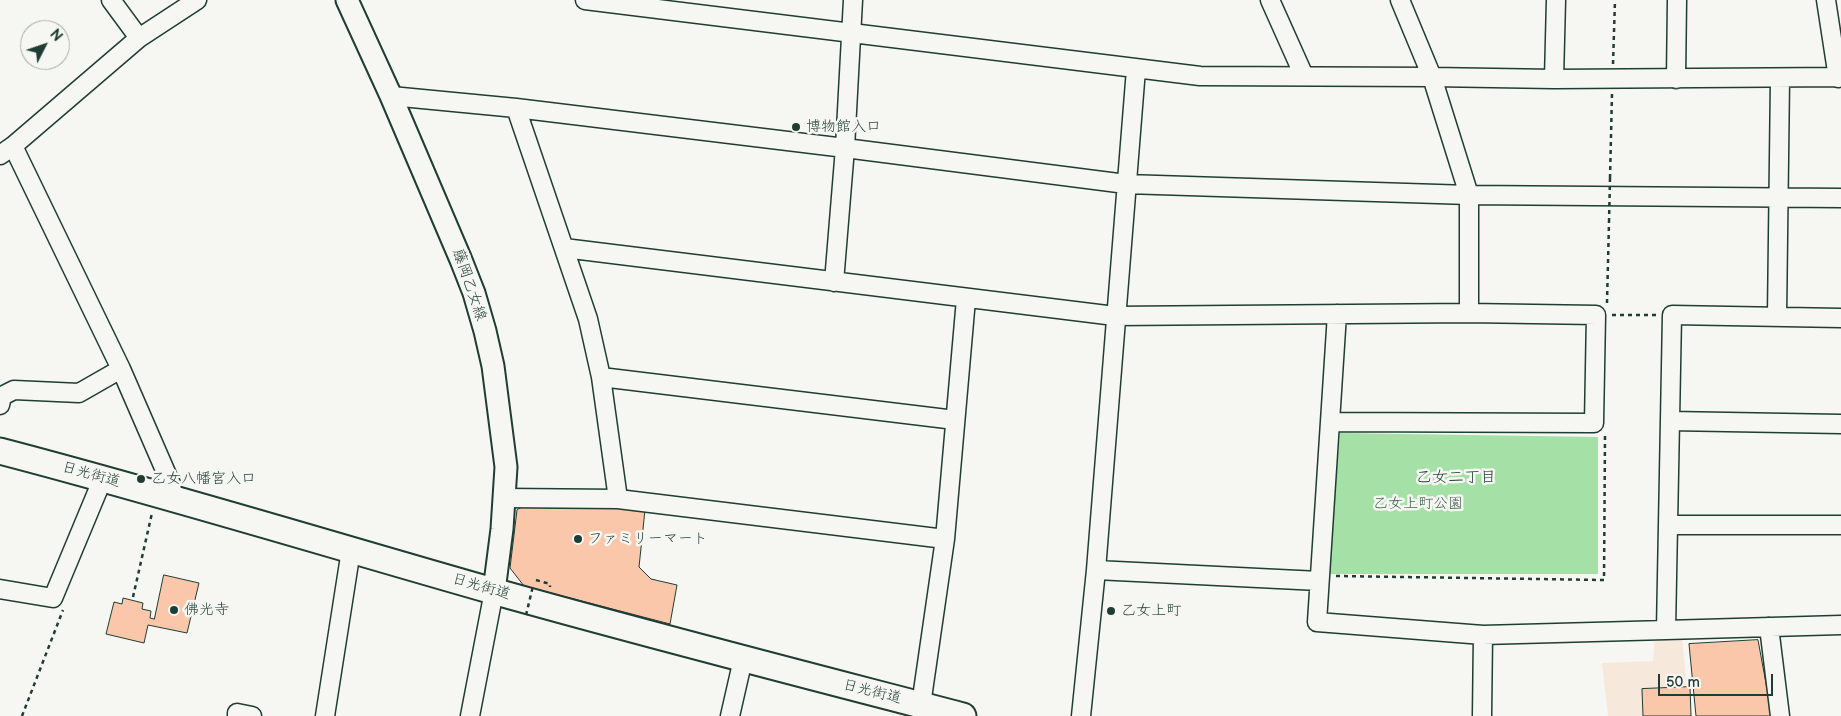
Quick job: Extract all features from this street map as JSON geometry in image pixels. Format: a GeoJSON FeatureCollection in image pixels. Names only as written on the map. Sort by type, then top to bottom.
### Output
{"type":"FeatureCollection","features":[{"type":"Feature","properties":{"kind":"highway","name":"日光街道"},"geometry":{"type":"LineString","coordinates":[[0,451],[103,478],[494,591],[743,660],[941,712]]}},
{"type":"Feature","properties":{"kind":"main road","name":"藤岡乙女線"},"geometry":{"type":"LineString","coordinates":[[347,0],[391,96],[461,260],[477,302],[493,366],[506,467],[505,498],[494,591]]}},
{"type":"Feature","properties":{"kind":"street"},"geometry":{"type":"LineString","coordinates":[[111,0],[139,38]]}},
{"type":"Feature","properties":{"kind":"street"},"geometry":{"type":"LineString","coordinates":[[165,496],[171,484],[121,369],[6,151],[139,38],[196,0]]}},
{"type":"Feature","properties":{"kind":"street"},"geometry":{"type":"LineString","coordinates":[[585,0],[1200,76],[1432,77],[1554,80],[1839,77],[1826,0]]}},
{"type":"Feature","properties":{"kind":"street"},"geometry":{"type":"LineString","coordinates":[[834,282],[845,148],[853,0]]}},
{"type":"Feature","properties":{"kind":"street"},"geometry":{"type":"LineString","coordinates":[[1270,0],[1304,76]]}},
{"type":"Feature","properties":{"kind":"street"},"geometry":{"type":"LineString","coordinates":[[1400,0],[1432,77],[1469,195],[1470,313]]}},
{"type":"Feature","properties":{"kind":"street"},"geometry":{"type":"LineString","coordinates":[[1554,80],[1556,0]]}},
{"type":"Feature","properties":{"kind":"street"},"geometry":{"type":"LineString","coordinates":[[1676,79],[1677,0]]}},
{"type":"Feature","properties":{"kind":"street"},"geometry":{"type":"LineString","coordinates":[[1081,716],[1096,570],[1136,69]]}},
{"type":"Feature","properties":{"kind":"street"},"geometry":{"type":"LineString","coordinates":[[1778,316],[1780,79]]}},
{"type":"Feature","properties":{"kind":"street"},"geometry":{"type":"LineString","coordinates":[[391,96],[516,108],[1126,184],[1469,195],[1841,198]]}},
{"type":"Feature","properties":{"kind":"street"},"geometry":{"type":"LineString","coordinates":[[516,108],[588,319],[601,377],[618,499]]}},
{"type":"Feature","properties":{"kind":"street"},"geometry":{"type":"LineString","coordinates":[[564,248],[1116,316],[1470,313],[1601,315],[1594,423],[1330,422]]}},
{"type":"Feature","properties":{"kind":"street"},"geometry":{"type":"LineString","coordinates":[[941,712],[945,539],[966,299]]}},
{"type":"Feature","properties":{"kind":"street"},"geometry":{"type":"LineString","coordinates":[[1337,314],[1317,622],[1483,635],[1841,625]]}},
{"type":"Feature","properties":{"kind":"street"},"geometry":{"type":"LineString","coordinates":[[1666,630],[1672,315],[1841,318]]}},
{"type":"Feature","properties":{"kind":"street"},"geometry":{"type":"LineString","coordinates":[[0,405],[2,396],[14,390],[79,393],[121,369]]}},
{"type":"Feature","properties":{"kind":"street"},"geometry":{"type":"LineString","coordinates":[[601,377],[955,420]]}},
{"type":"Feature","properties":{"kind":"street"},"geometry":{"type":"LineString","coordinates":[[1670,421],[1841,424]]}},
{"type":"Feature","properties":{"kind":"street"},"geometry":{"type":"LineString","coordinates":[[0,589],[53,598],[103,478]]}},
{"type":"Feature","properties":{"kind":"street"},"geometry":{"type":"LineString","coordinates":[[505,498],[618,499],[945,539]]}},
{"type":"Feature","properties":{"kind":"street"},"geometry":{"type":"LineString","coordinates":[[1668,525],[1841,525]]}},
{"type":"Feature","properties":{"kind":"street"},"geometry":{"type":"LineString","coordinates":[[325,716],[351,550]]}},
{"type":"Feature","properties":{"kind":"street"},"geometry":{"type":"LineString","coordinates":[[1096,570],[1319,579]]}},
{"type":"Feature","properties":{"kind":"street"},"geometry":{"type":"LineString","coordinates":[[470,716],[494,591]]}},
{"type":"Feature","properties":{"kind":"street"},"geometry":{"type":"LineString","coordinates":[[1769,627],[1780,716]]}},
{"type":"Feature","properties":{"kind":"street"},"geometry":{"type":"LineString","coordinates":[[1482,716],[1483,635]]}},
{"type":"Feature","properties":{"kind":"street"},"geometry":{"type":"LineString","coordinates":[[730,716],[743,660]]}},
{"type":"Feature","properties":{"kind":"street"},"geometry":{"type":"LineString","coordinates":[[237,716],[237,713],[252,716]]}},
{"type":"Feature","properties":{"kind":"path"},"geometry":{"type":"LineString","coordinates":[[1611,131],[1610,222],[1601,315],[1672,315]]}},
{"type":"Feature","properties":{"kind":"path"},"geometry":{"type":"LineString","coordinates":[[1319,579],[1604,580],[1605,433]]}},
{"type":"Feature","properties":{"kind":"path"},"geometry":{"type":"LineString","coordinates":[[133,597],[165,496]]}},
{"type":"Feature","properties":{"kind":"path"},"geometry":{"type":"LineString","coordinates":[[526,615],[533,586]]}},
{"type":"Feature","properties":{"kind":"shaded area"},"geometry":{"type":"Polygon","coordinates":[[[1655,637],[1682,639],[1690,716],[1608,716],[1602,663],[1653,661],[1655,637]]]}},
{"type":"Feature","properties":{"kind":"green space","name":"乙女上町公園"},"geometry":{"type":"Polygon","coordinates":[[[1340,433],[1598,437],[1598,574],[1328,574],[1340,433]]]}},
{"type":"Feature","properties":{"kind":"building","name":"ファミリーマート"},"geometry":{"type":"Polygon","coordinates":[[[528,504],[645,510],[639,567],[651,579],[677,585],[670,624],[524,586],[510,568],[517,510],[528,504]]]}},
{"type":"Feature","properties":{"kind":"building","name":"佛光寺"},"geometry":{"type":"Polygon","coordinates":[[[164,575],[199,583],[187,633],[148,625],[144,643],[106,634],[114,602],[122,604],[123,598],[143,603],[142,609],[151,611],[150,618],[154,619],[164,575]]]}},
{"type":"Feature","properties":{"kind":"building"},"geometry":{"type":"Polygon","coordinates":[[[1758,640],[1772,716],[1696,716],[1689,644],[1758,640]]]}},
{"type":"Feature","properties":{"kind":"building"},"geometry":{"type":"Polygon","coordinates":[[[1690,687],[1691,716],[1643,716],[1642,689],[1690,687]]]}},
{"type":"Feature","properties":{"kind":"place","name":"博物館入口"},"geometry":{"type":"Point","coordinates":[796,127]}},
{"type":"Feature","properties":{"kind":"place","name":"乙女八幡宮入口"},"geometry":{"type":"Point","coordinates":[141,479]}},
{"type":"Feature","properties":{"kind":"place","name":"ファミリーマート"},"geometry":{"type":"Point","coordinates":[578,539]}},
{"type":"Feature","properties":{"kind":"place","name":"佛光寺"},"geometry":{"type":"Point","coordinates":[174,610]}},
{"type":"Feature","properties":{"kind":"place","name":"乙女上町"},"geometry":{"type":"Point","coordinates":[1111,611]}},
{"type":"Feature","properties":{"kind":"district","name":"乙女二丁目"},"geometry":{"type":"Point","coordinates":[1456,478]}}]}
